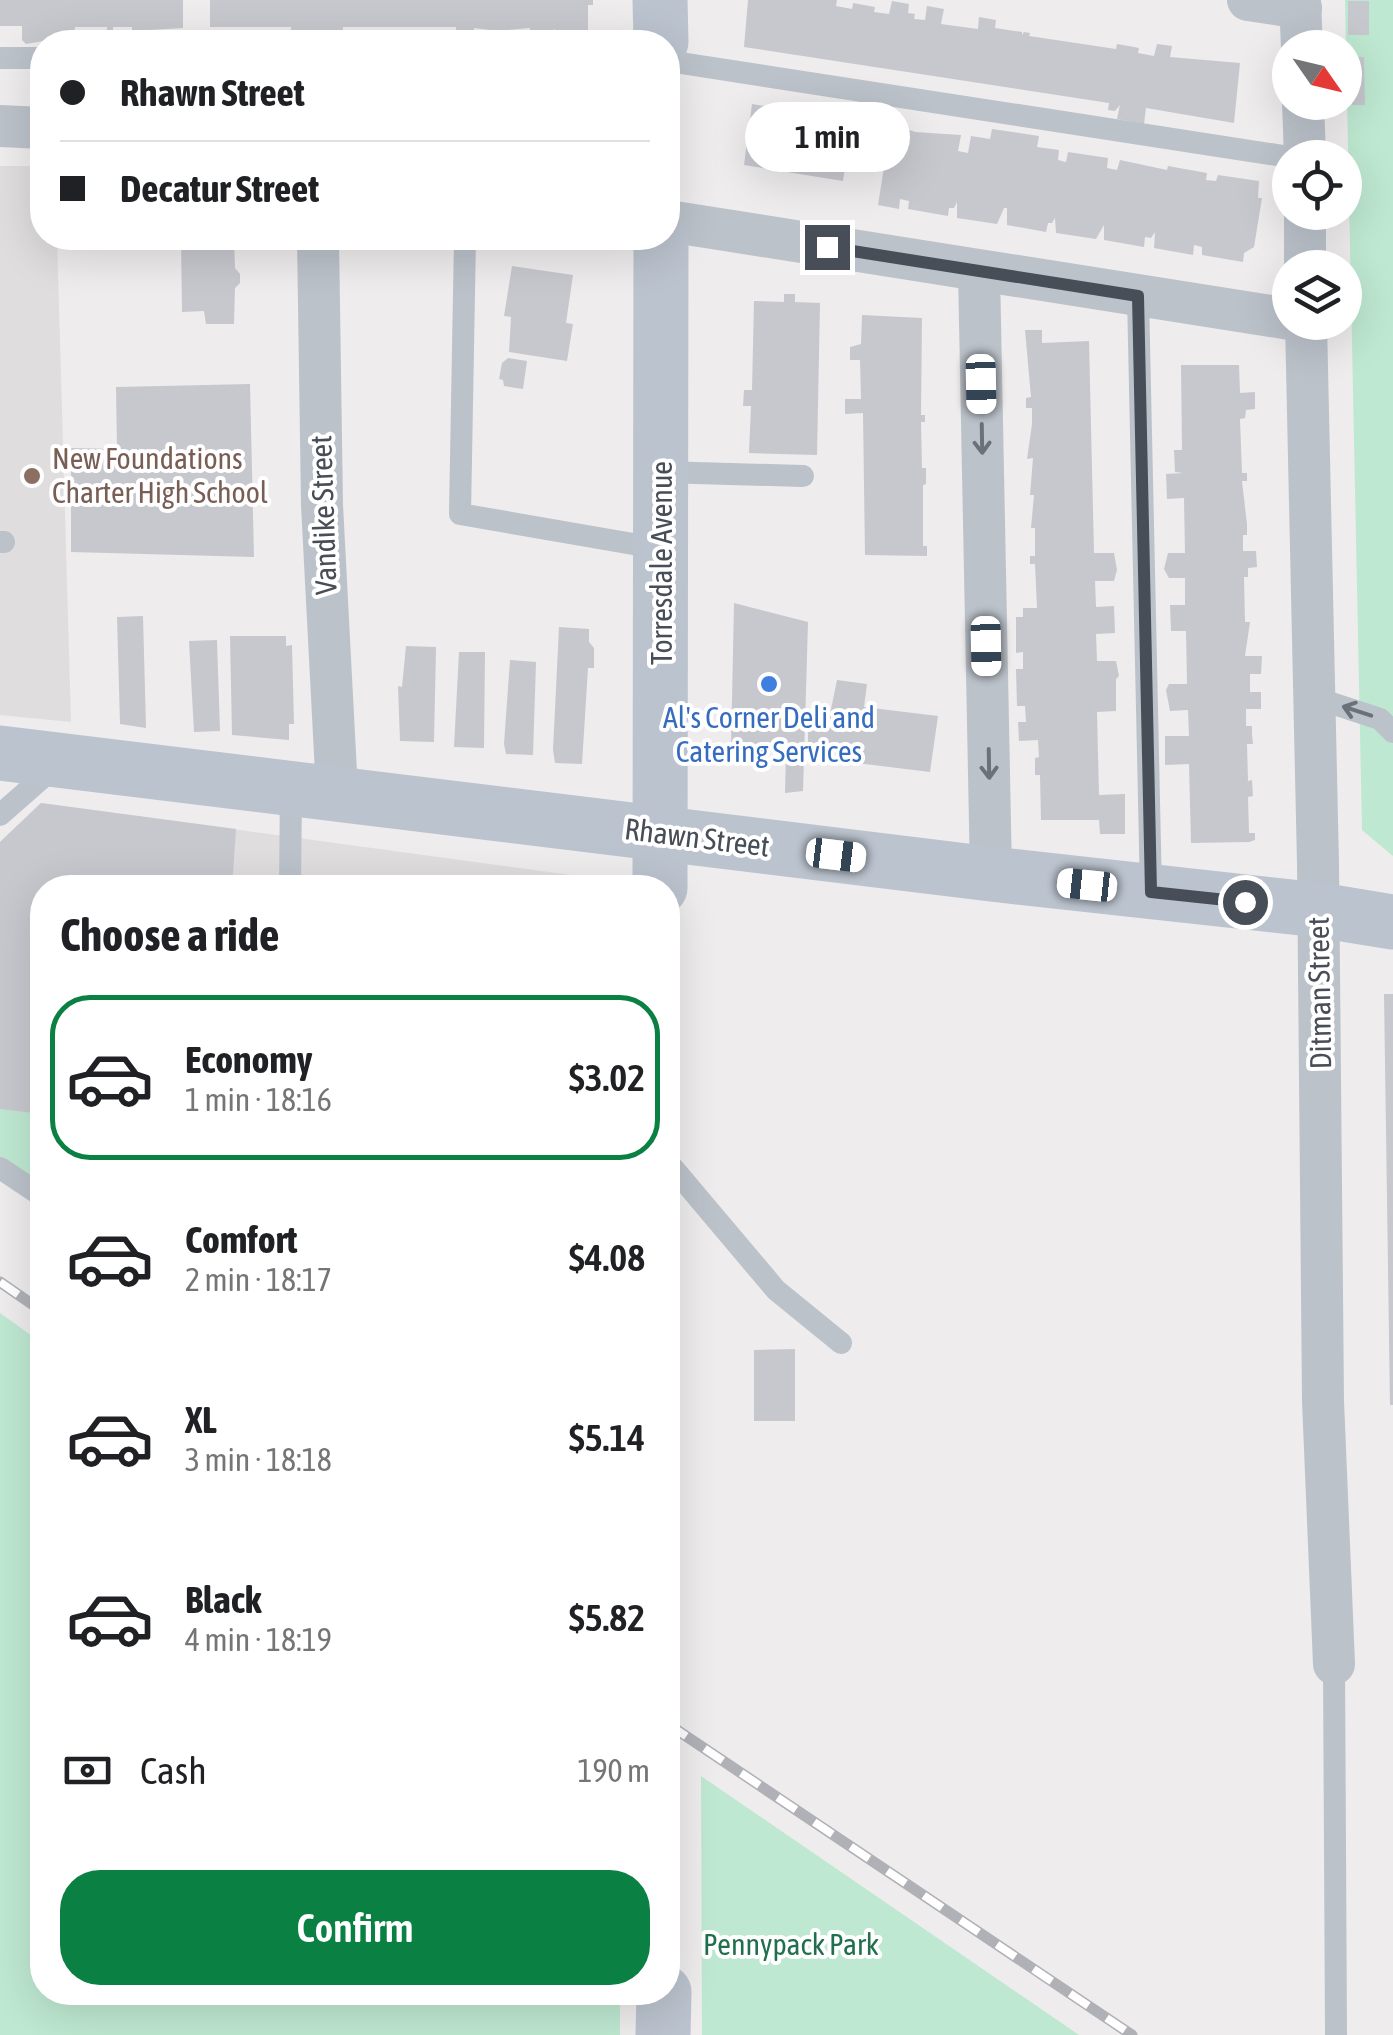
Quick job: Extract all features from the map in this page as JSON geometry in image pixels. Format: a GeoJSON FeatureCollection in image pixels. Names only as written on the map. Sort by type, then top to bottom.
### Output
{"type":"FeatureCollection","features":[{"type":"Feature","properties":{"kind":"main road"},"geometry":{"type":"LineString","coordinates":[[660,0],[661,30]]}},
{"type":"Feature","properties":{"kind":"main road","name":"Torresdale Avenue"},"geometry":{"type":"LineString","coordinates":[[660,875],[661,250]]}},
{"type":"Feature","properties":{"kind":"main road","name":"Rhawn Street"},"geometry":{"type":"LineString","coordinates":[[0,753],[991,874],[1319,910],[1393,922]]}},
{"type":"Feature","properties":{"kind":"main road"},"geometry":{"type":"LineString","coordinates":[[664,2005],[664,2035]]}},
{"type":"Feature","properties":{"kind":"street"},"geometry":{"type":"LineString","coordinates":[[1248,0],[1301,18]]}},
{"type":"Feature","properties":{"kind":"street"},"geometry":{"type":"LineString","coordinates":[[0,126],[30,127]]}},
{"type":"Feature","properties":{"kind":"street"},"geometry":{"type":"LineString","coordinates":[[680,223],[1272,316]]}},
{"type":"Feature","properties":{"kind":"street","name":"Vandike Street"},"geometry":{"type":"LineString","coordinates":[[314,789],[322,505],[318,250]]}},
{"type":"Feature","properties":{"kind":"street"},"geometry":{"type":"LineString","coordinates":[[979,271],[991,874]]}},
{"type":"Feature","properties":{"kind":"street","name":"Ditman Street"},"geometry":{"type":"LineString","coordinates":[[1306,340],[1316,698],[1323,1401],[1334,1664]]}},
{"type":"Feature","properties":{"kind":"lane"},"geometry":{"type":"LineString","coordinates":[[0,58],[30,58]]}},
{"type":"Feature","properties":{"kind":"lane"},"geometry":{"type":"LineString","coordinates":[[680,63],[1272,154]]}},
{"type":"Feature","properties":{"kind":"lane"},"geometry":{"type":"LineString","coordinates":[[465,250],[460,514],[662,550]]}},
{"type":"Feature","properties":{"kind":"lane"},"geometry":{"type":"LineString","coordinates":[[1138,296],[1151,892]]}},
{"type":"Feature","properties":{"kind":"lane"},"geometry":{"type":"LineString","coordinates":[[662,472],[803,476]]}},
{"type":"Feature","properties":{"kind":"lane"},"geometry":{"type":"LineString","coordinates":[[1316,698],[1380,719],[1393,732]]}},
{"type":"Feature","properties":{"kind":"lane"},"geometry":{"type":"LineString","coordinates":[[0,814],[62,760]]}},
{"type":"Feature","properties":{"kind":"lane"},"geometry":{"type":"LineString","coordinates":[[293,875],[314,789]]}},
{"type":"Feature","properties":{"kind":"lane"},"geometry":{"type":"LineString","coordinates":[[0,1168],[30,1188]]}},
{"type":"Feature","properties":{"kind":"lane"},"geometry":{"type":"LineString","coordinates":[[680,1176],[776,1290],[841,1343]]}},
{"type":"Feature","properties":{"kind":"lane"},"geometry":{"type":"LineString","coordinates":[[1334,1664],[1336,2035]]}},
{"type":"Feature","properties":{"kind":"shaded area","name":"New Foundations Charter High School"},"geometry":{"type":"Polygon","coordinates":[[[0,166],[30,166],[30,250],[57,250],[71,722],[0,715],[0,166]]]}},
{"type":"Feature","properties":{"kind":"shaded area"},"geometry":{"type":"Polygon","coordinates":[[[41,803],[572,875],[30,875],[30,1173],[0,1153],[0,842],[41,803]]]}},
{"type":"Feature","properties":{"kind":"green space"},"geometry":{"type":"Polygon","coordinates":[[[1345,0],[1393,0],[1393,856],[1362,830],[1352,340],[1362,340],[1362,250],[1350,250],[1350,230],[1362,230],[1362,140],[1348,140],[1347,120],[1362,120],[1362,30],[1346,30],[1345,0]]]}},
{"type":"Feature","properties":{"kind":"green space"},"geometry":{"type":"Polygon","coordinates":[[[0,1109],[30,1113],[30,1188],[0,1175],[0,1109]]]}},
{"type":"Feature","properties":{"kind":"green space","name":"Pennypack Park"},"geometry":{"type":"Polygon","coordinates":[[[0,1313],[30,1334],[30,2005],[620,2005],[620,2035],[0,2035],[0,1313]]]}},
{"type":"Feature","properties":{"kind":"green space","name":"Pennypack Park"},"geometry":{"type":"Polygon","coordinates":[[[701,1776],[1079,2035],[702,2035],[701,1776]]]}},
{"type":"Feature","properties":{"kind":"building"},"geometry":{"type":"Polygon","coordinates":[[[0,0],[183,0],[183,28],[30,30],[30,43],[26,44],[22,40],[22,26],[0,26],[0,0]]]}},
{"type":"Feature","properties":{"kind":"building"},"geometry":{"type":"Polygon","coordinates":[[[210,0],[593,0],[593,5],[588,5],[588,30],[210,27],[210,0]]]}},
{"type":"Feature","properties":{"kind":"building"},"geometry":{"type":"Polygon","coordinates":[[[748,0],[837,0],[836,6],[852,9],[853,3],[889,14],[892,1],[909,4],[908,13],[915,14],[914,19],[925,20],[927,6],[944,9],[941,24],[978,29],[979,17],[996,20],[995,28],[1022,35],[1024,32],[1029,36],[1116,49],[1117,44],[1154,56],[1157,44],[1172,46],[1170,57],[1240,63],[1234,123],[1146,108],[1144,124],[1117,119],[1120,105],[1115,111],[1108,110],[1109,103],[744,47],[748,0]]]}},
{"type":"Feature","properties":{"kind":"building"},"geometry":{"type":"Polygon","coordinates":[[[1348,1],[1369,1],[1369,35],[1362,35],[1362,30],[1348,30],[1348,1]]]}},
{"type":"Feature","properties":{"kind":"building"},"geometry":{"type":"Polygon","coordinates":[[[1362,57],[1364,57],[1362,105],[1362,57]]]}},
{"type":"Feature","properties":{"kind":"building"},"geometry":{"type":"Polygon","coordinates":[[[752,104],[852,120],[843,181],[744,165],[752,104]]]}},
{"type":"Feature","properties":{"kind":"building"},"geometry":{"type":"Polygon","coordinates":[[[891,123],[915,132],[961,135],[958,151],[968,153],[971,136],[990,139],[992,129],[1039,136],[1037,147],[1059,150],[1058,160],[1066,162],[1068,152],[1108,158],[1107,168],[1117,170],[1120,160],[1207,173],[1206,180],[1216,181],[1218,175],[1259,181],[1258,198],[1262,198],[1254,247],[1244,253],[1243,262],[1202,255],[1202,247],[1194,245],[1193,255],[1154,248],[1155,232],[1151,238],[1145,237],[1144,247],[1104,240],[1104,225],[1096,239],[1056,233],[1055,218],[1048,223],[1046,232],[1007,225],[1007,208],[997,224],[957,218],[957,202],[949,208],[948,216],[908,209],[909,201],[900,199],[899,209],[878,205],[891,123]]]}},
{"type":"Feature","properties":{"kind":"building"},"geometry":{"type":"Polygon","coordinates":[[[181,250],[234,250],[240,283],[235,288],[234,324],[206,324],[204,311],[182,312],[181,250]]]}},
{"type":"Feature","properties":{"kind":"building"},"geometry":{"type":"Polygon","coordinates":[[[512,266],[573,275],[566,323],[573,324],[567,361],[509,352],[511,317],[504,316],[512,266]]]}},
{"type":"Feature","properties":{"kind":"building"},"geometry":{"type":"Polygon","coordinates":[[[784,294],[795,294],[795,302],[820,303],[817,455],[749,453],[751,406],[743,406],[744,390],[752,390],[754,301],[784,302],[784,294]]]}},
{"type":"Feature","properties":{"kind":"building"},"geometry":{"type":"Polygon","coordinates":[[[862,315],[922,318],[922,468],[926,468],[923,546],[927,546],[927,556],[865,555],[863,413],[845,414],[845,399],[861,399],[860,360],[850,360],[850,347],[861,344],[862,315]]]}},
{"type":"Feature","properties":{"kind":"building"},"geometry":{"type":"Polygon","coordinates":[[[1025,330],[1042,330],[1042,343],[1089,341],[1094,553],[1114,553],[1117,570],[1114,581],[1095,581],[1096,607],[1114,606],[1115,633],[1096,634],[1097,661],[1116,661],[1119,676],[1116,711],[1097,712],[1099,795],[1125,794],[1125,834],[1100,834],[1099,820],[1041,820],[1040,775],[1035,775],[1038,740],[1019,741],[1018,722],[1026,722],[1025,706],[1017,706],[1016,669],[1023,669],[1023,652],[1016,653],[1016,617],[1023,617],[1023,608],[1037,608],[1035,564],[1030,564],[1030,556],[1035,556],[1035,528],[1031,528],[1034,495],[1030,495],[1033,458],[1027,459],[1032,408],[1026,408],[1026,398],[1031,397],[1025,330]]]}},
{"type":"Feature","properties":{"kind":"building"},"geometry":{"type":"Polygon","coordinates":[[[508,358],[527,361],[523,389],[504,386],[499,379],[502,363],[508,358]]]}},
{"type":"Feature","properties":{"kind":"building"},"geometry":{"type":"Polygon","coordinates":[[[1181,365],[1239,365],[1240,393],[1255,392],[1255,409],[1246,410],[1245,418],[1240,419],[1242,473],[1247,473],[1247,481],[1242,481],[1247,524],[1243,551],[1256,551],[1257,567],[1248,568],[1248,577],[1244,577],[1245,622],[1250,622],[1245,656],[1262,656],[1261,674],[1250,674],[1250,692],[1261,692],[1261,709],[1246,709],[1246,726],[1252,726],[1253,744],[1247,744],[1248,781],[1252,780],[1253,796],[1248,797],[1249,833],[1255,833],[1255,840],[1249,842],[1191,843],[1189,764],[1165,765],[1165,736],[1189,736],[1188,710],[1170,711],[1166,690],[1169,684],[1187,684],[1186,631],[1171,631],[1170,605],[1185,605],[1185,578],[1169,578],[1164,569],[1168,553],[1185,553],[1184,498],[1167,499],[1166,474],[1183,473],[1175,472],[1174,450],[1182,450],[1181,365]]]}},
{"type":"Feature","properties":{"kind":"building"},"geometry":{"type":"Polygon","coordinates":[[[250,384],[254,557],[71,552],[71,448],[117,449],[116,387],[250,384]]]}},
{"type":"Feature","properties":{"kind":"building","name":"Al's Corner Deli and Catering Services"},"geometry":{"type":"Polygon","coordinates":[[[734,603],[808,622],[803,791],[785,793],[786,754],[731,747],[734,603]]]}},
{"type":"Feature","properties":{"kind":"building"},"geometry":{"type":"Polygon","coordinates":[[[143,616],[146,728],[120,724],[117,617],[143,616]]]}},
{"type":"Feature","properties":{"kind":"building"},"geometry":{"type":"Polygon","coordinates":[[[559,627],[589,629],[589,642],[594,648],[594,668],[588,668],[582,764],[555,763],[559,627]]]}},
{"type":"Feature","properties":{"kind":"building"},"geometry":{"type":"Polygon","coordinates":[[[230,636],[286,636],[286,646],[292,645],[294,724],[289,724],[289,740],[232,735],[230,636]]]}},
{"type":"Feature","properties":{"kind":"building"},"geometry":{"type":"Polygon","coordinates":[[[217,640],[220,731],[194,732],[189,641],[217,640]]]}},
{"type":"Feature","properties":{"kind":"building"},"geometry":{"type":"Polygon","coordinates":[[[406,646],[436,647],[434,742],[400,741],[398,686],[402,687],[406,646]]]}},
{"type":"Feature","properties":{"kind":"building"},"geometry":{"type":"Polygon","coordinates":[[[459,652],[485,652],[484,748],[454,747],[459,652]]]}},
{"type":"Feature","properties":{"kind":"building"},"geometry":{"type":"Polygon","coordinates":[[[510,660],[536,662],[533,755],[506,754],[510,660]]]}},
{"type":"Feature","properties":{"kind":"building"},"geometry":{"type":"Polygon","coordinates":[[[837,680],[867,684],[864,707],[938,716],[930,772],[808,757],[808,727],[827,729],[837,680]]]}},
{"type":"Feature","properties":{"kind":"building"},"geometry":{"type":"Polygon","coordinates":[[[41,803],[236,829],[233,875],[30,875],[30,1113],[0,1109],[0,842],[41,803]]]}},
{"type":"Feature","properties":{"kind":"building"},"geometry":{"type":"Polygon","coordinates":[[[1384,994],[1393,994],[1393,1405],[1390,1405],[1384,994]]]}},
{"type":"Feature","properties":{"kind":"building"},"geometry":{"type":"Polygon","coordinates":[[[795,1349],[795,1421],[754,1421],[754,1350],[795,1349]]]}},
{"type":"Feature","properties":{"kind":"railway"},"geometry":{"type":"LineString","coordinates":[[0,1282],[30,1303]]}},
{"type":"Feature","properties":{"kind":"railway"},"geometry":{"type":"LineString","coordinates":[[680,1732],[1132,2035]]}},
{"type":"Feature","properties":{"kind":"place","name":"New Foundations Charter High School"},"geometry":{"type":"Point","coordinates":[32,476]}},
{"type":"Feature","properties":{"kind":"place","name":"Al's Corner Deli and Catering Services"},"geometry":{"type":"Point","coordinates":[769,684]}},
{"type":"Feature","properties":{"kind":"route"},"geometry":{"type":"LineString","coordinates":[[827,247],[1138,296],[1151,892],[1245,902]]}}]}
